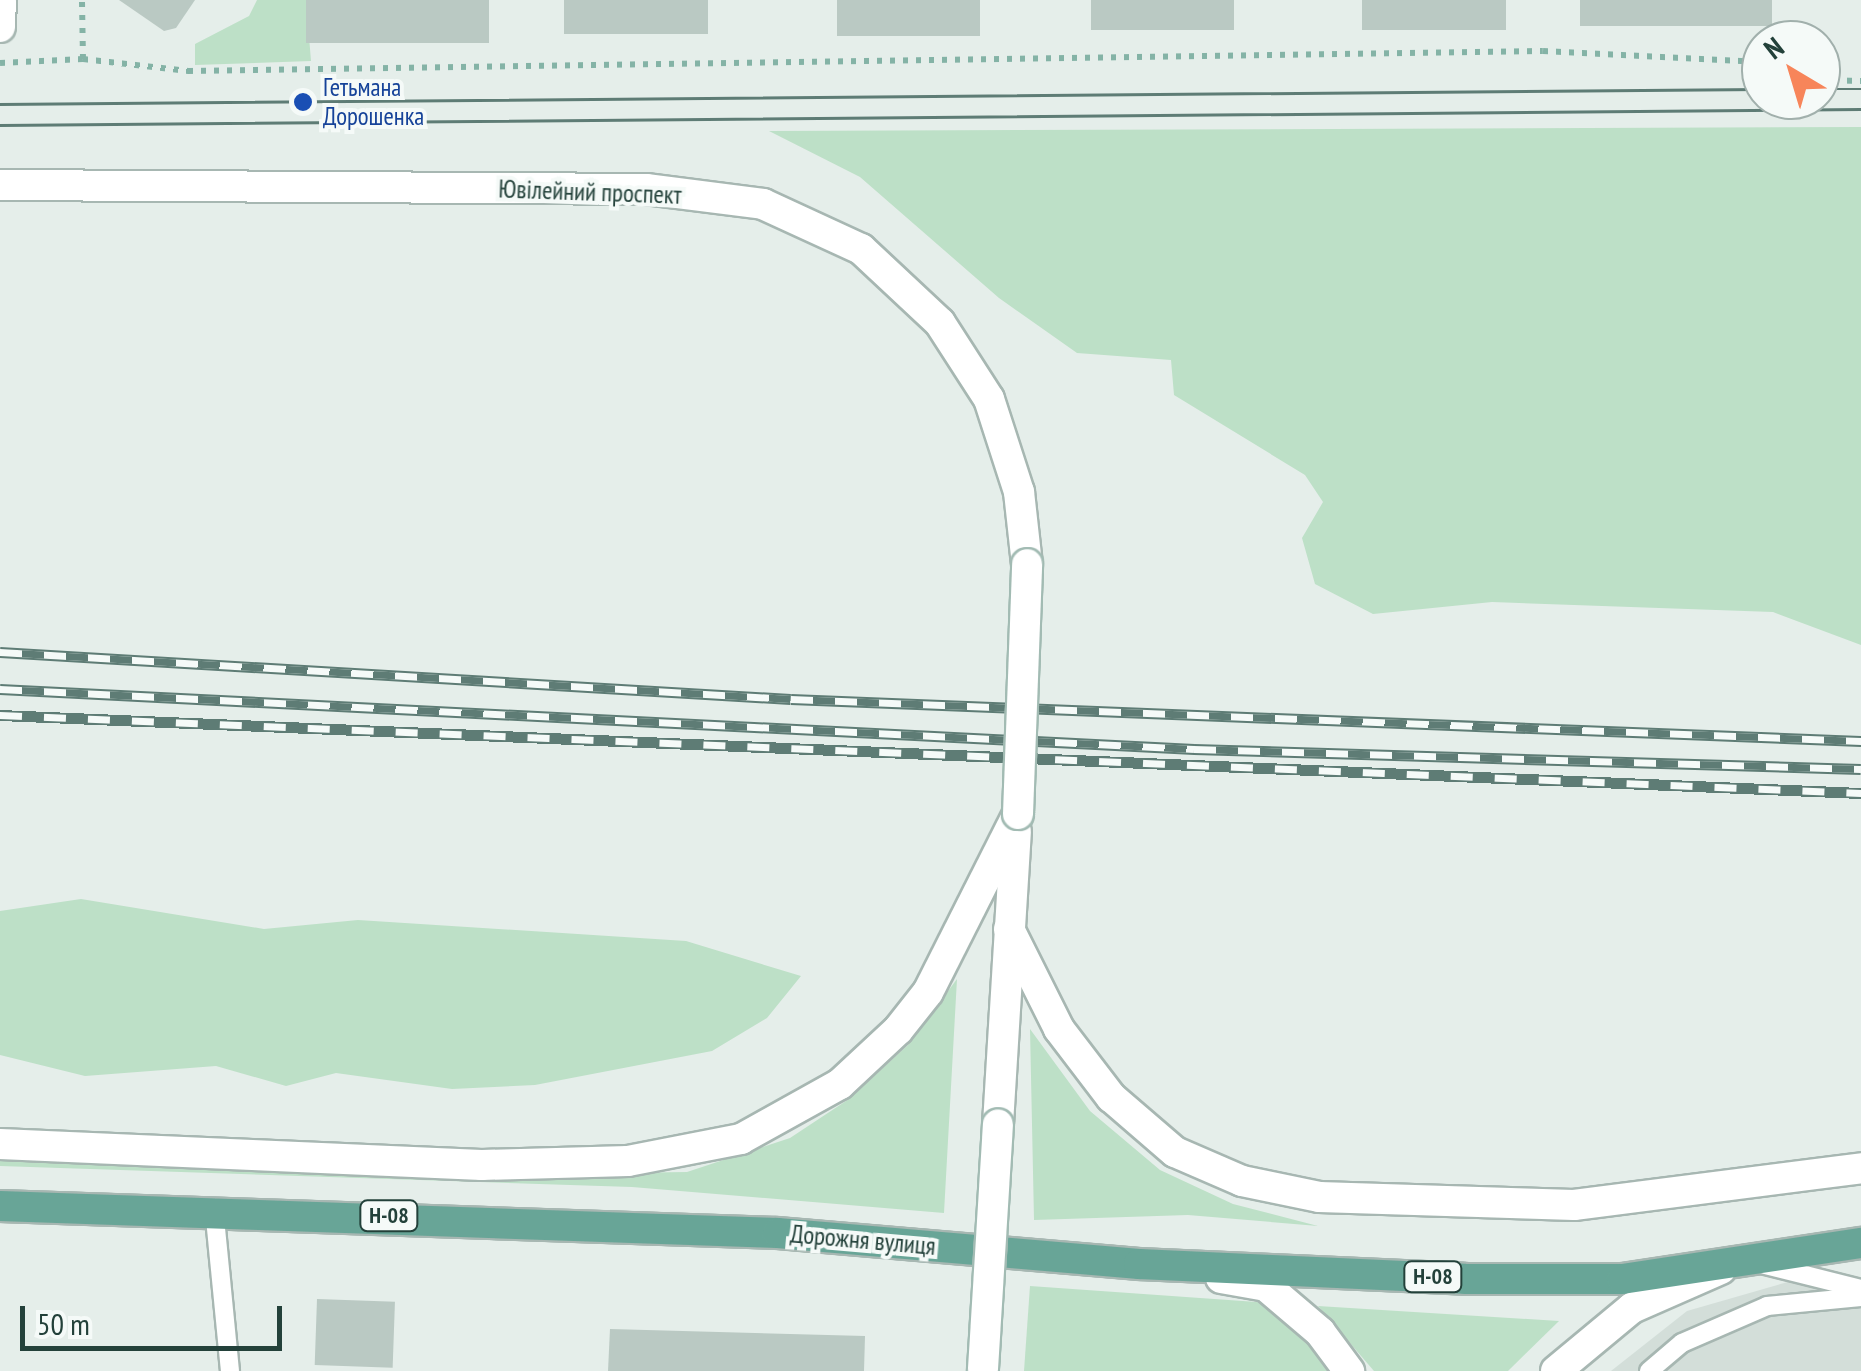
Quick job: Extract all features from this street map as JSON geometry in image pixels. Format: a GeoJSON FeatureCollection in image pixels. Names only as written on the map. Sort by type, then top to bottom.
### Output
{"type":"FeatureCollection","features":[{"type":"Feature","properties":{"kind":"main road"},"geometry":{"type":"LineString","coordinates":[[0,27],[1,0]]}},
{"type":"Feature","properties":{"kind":"main road","name":"Ювілейний проспект"},"geometry":{"type":"LineString","coordinates":[[0,185],[646,188],[763,204],[861,249],[940,323],[989,399],[1019,492],[1028,564],[1018,814],[984,1370]]}},
{"type":"Feature","properties":{"kind":"main road"},"geometry":{"type":"LineString","coordinates":[[0,1144],[482,1164],[628,1160],[741,1139],[840,1084],[898,1030],[928,992],[1018,814]]}},
{"type":"Feature","properties":{"kind":"main road"},"geometry":{"type":"LineString","coordinates":[[1009,929],[1059,1029],[1111,1097],[1176,1152],[1242,1181],[1319,1196],[1574,1205],[1861,1168]]}},
{"type":"Feature","properties":{"kind":"main road","name":"Дорожня вулиця"},"geometry":{"type":"LineString","coordinates":[[0,1206],[214,1208],[778,1233],[1140,1264],[1465,1279],[1622,1278],[1740,1264],[1861,1243]]}},
{"type":"Feature","properties":{"kind":"main road"},"geometry":{"type":"LineString","coordinates":[[1140,1264],[1266,1286],[1320,1332],[1349,1371]]}},
{"type":"Feature","properties":{"kind":"main road"},"geometry":{"type":"LineString","coordinates":[[1556,1371],[1632,1308],[1740,1264]]}},
{"type":"Feature","properties":{"kind":"lane"},"geometry":{"type":"LineString","coordinates":[[214,1208],[230,1371]]}},
{"type":"Feature","properties":{"kind":"lane"},"geometry":{"type":"LineString","coordinates":[[1740,1264],[1861,1289]]}},
{"type":"Feature","properties":{"kind":"lane"},"geometry":{"type":"LineString","coordinates":[[1650,1371],[1682,1343],[1752,1311],[1861,1297]]}},
{"type":"Feature","properties":{"kind":"path"},"geometry":{"type":"LineString","coordinates":[[82,0],[83,59]]}},
{"type":"Feature","properties":{"kind":"path"},"geometry":{"type":"LineString","coordinates":[[0,63],[83,59],[188,71],[1524,51],[1741,61]]}},
{"type":"Feature","properties":{"kind":"shaded area"},"geometry":{"type":"Polygon","coordinates":[[[1798,1279],[1861,1279],[1861,1371],[1611,1371],[1687,1311],[1798,1279]]]}},
{"type":"Feature","properties":{"kind":"green space"},"geometry":{"type":"Polygon","coordinates":[[[257,0],[306,0],[311,61],[195,65],[195,44],[249,16],[257,0]]]}},
{"type":"Feature","properties":{"kind":"green space"},"geometry":{"type":"Polygon","coordinates":[[[1861,127],[1861,645],[1773,612],[1492,602],[1373,614],[1315,584],[1302,538],[1323,502],[1305,475],[1174,395],[1171,360],[1077,353],[999,298],[860,177],[769,131],[1861,127]]]}},
{"type":"Feature","properties":{"kind":"green space"},"geometry":{"type":"Polygon","coordinates":[[[81,899],[264,929],[358,920],[686,941],[801,976],[767,1018],[712,1051],[535,1085],[452,1089],[336,1073],[286,1086],[216,1066],[85,1076],[0,1055],[0,911],[81,899]]]}},
{"type":"Feature","properties":{"kind":"green space"},"geometry":{"type":"Polygon","coordinates":[[[957,979],[944,1213],[632,1187],[0,1166],[0,1159],[481,1175],[687,1172],[790,1138],[849,1099],[908,1045],[957,979]]]}},
{"type":"Feature","properties":{"kind":"green space"},"geometry":{"type":"Polygon","coordinates":[[[1030,1029],[1090,1111],[1160,1170],[1233,1204],[1318,1226],[1188,1215],[1034,1220],[1030,1029]]]}},
{"type":"Feature","properties":{"kind":"green space"},"geometry":{"type":"Polygon","coordinates":[[[1030,1286],[1271,1303],[1333,1371],[1024,1371],[1030,1286]]]}},
{"type":"Feature","properties":{"kind":"green space"},"geometry":{"type":"Polygon","coordinates":[[[1318,1306],[1559,1321],[1508,1371],[1374,1371],[1318,1306]]]}},
{"type":"Feature","properties":{"kind":"building"},"geometry":{"type":"Polygon","coordinates":[[[119,0],[195,0],[176,28],[164,31],[119,0]]]}},
{"type":"Feature","properties":{"kind":"building"},"geometry":{"type":"Polygon","coordinates":[[[306,0],[489,0],[489,43],[306,43],[306,0]]]}},
{"type":"Feature","properties":{"kind":"building"},"geometry":{"type":"Polygon","coordinates":[[[564,0],[708,0],[708,34],[564,34],[564,0]]]}},
{"type":"Feature","properties":{"kind":"building"},"geometry":{"type":"Polygon","coordinates":[[[837,0],[980,0],[980,36],[837,36],[837,0]]]}},
{"type":"Feature","properties":{"kind":"building"},"geometry":{"type":"Polygon","coordinates":[[[1091,0],[1234,0],[1234,30],[1091,30],[1091,0]]]}},
{"type":"Feature","properties":{"kind":"building"},"geometry":{"type":"Polygon","coordinates":[[[1362,0],[1506,0],[1506,30],[1362,30],[1362,0]]]}},
{"type":"Feature","properties":{"kind":"building"},"geometry":{"type":"Polygon","coordinates":[[[1580,0],[1772,0],[1772,20],[1741,20],[1741,26],[1580,26],[1580,0]]]}},
{"type":"Feature","properties":{"kind":"building"},"geometry":{"type":"Polygon","coordinates":[[[317,1299],[395,1302],[393,1368],[315,1365],[317,1299]]]}},
{"type":"Feature","properties":{"kind":"building"},"geometry":{"type":"Polygon","coordinates":[[[610,1329],[865,1336],[864,1371],[608,1371],[610,1329]]]}},
{"type":"Feature","properties":{"kind":"tram line"},"geometry":{"type":"LineString","coordinates":[[0,104],[1741,89]]}},
{"type":"Feature","properties":{"kind":"tram line"},"geometry":{"type":"LineString","coordinates":[[1841,89],[1861,89]]}},
{"type":"Feature","properties":{"kind":"tram line"},"geometry":{"type":"LineString","coordinates":[[0,125],[1861,109]]}},
{"type":"Feature","properties":{"kind":"railway"},"geometry":{"type":"LineString","coordinates":[[0,652],[791,699],[1861,741]]}},
{"type":"Feature","properties":{"kind":"railway"},"geometry":{"type":"LineString","coordinates":[[0,689],[1194,749],[1861,769]]}},
{"type":"Feature","properties":{"kind":"railway"},"geometry":{"type":"LineString","coordinates":[[0,715],[1861,793]]}},
{"type":"Feature","properties":{"kind":"place","name":"Гетьмана Дорошенка"},"geometry":{"type":"Point","coordinates":[303,102]}}]}
